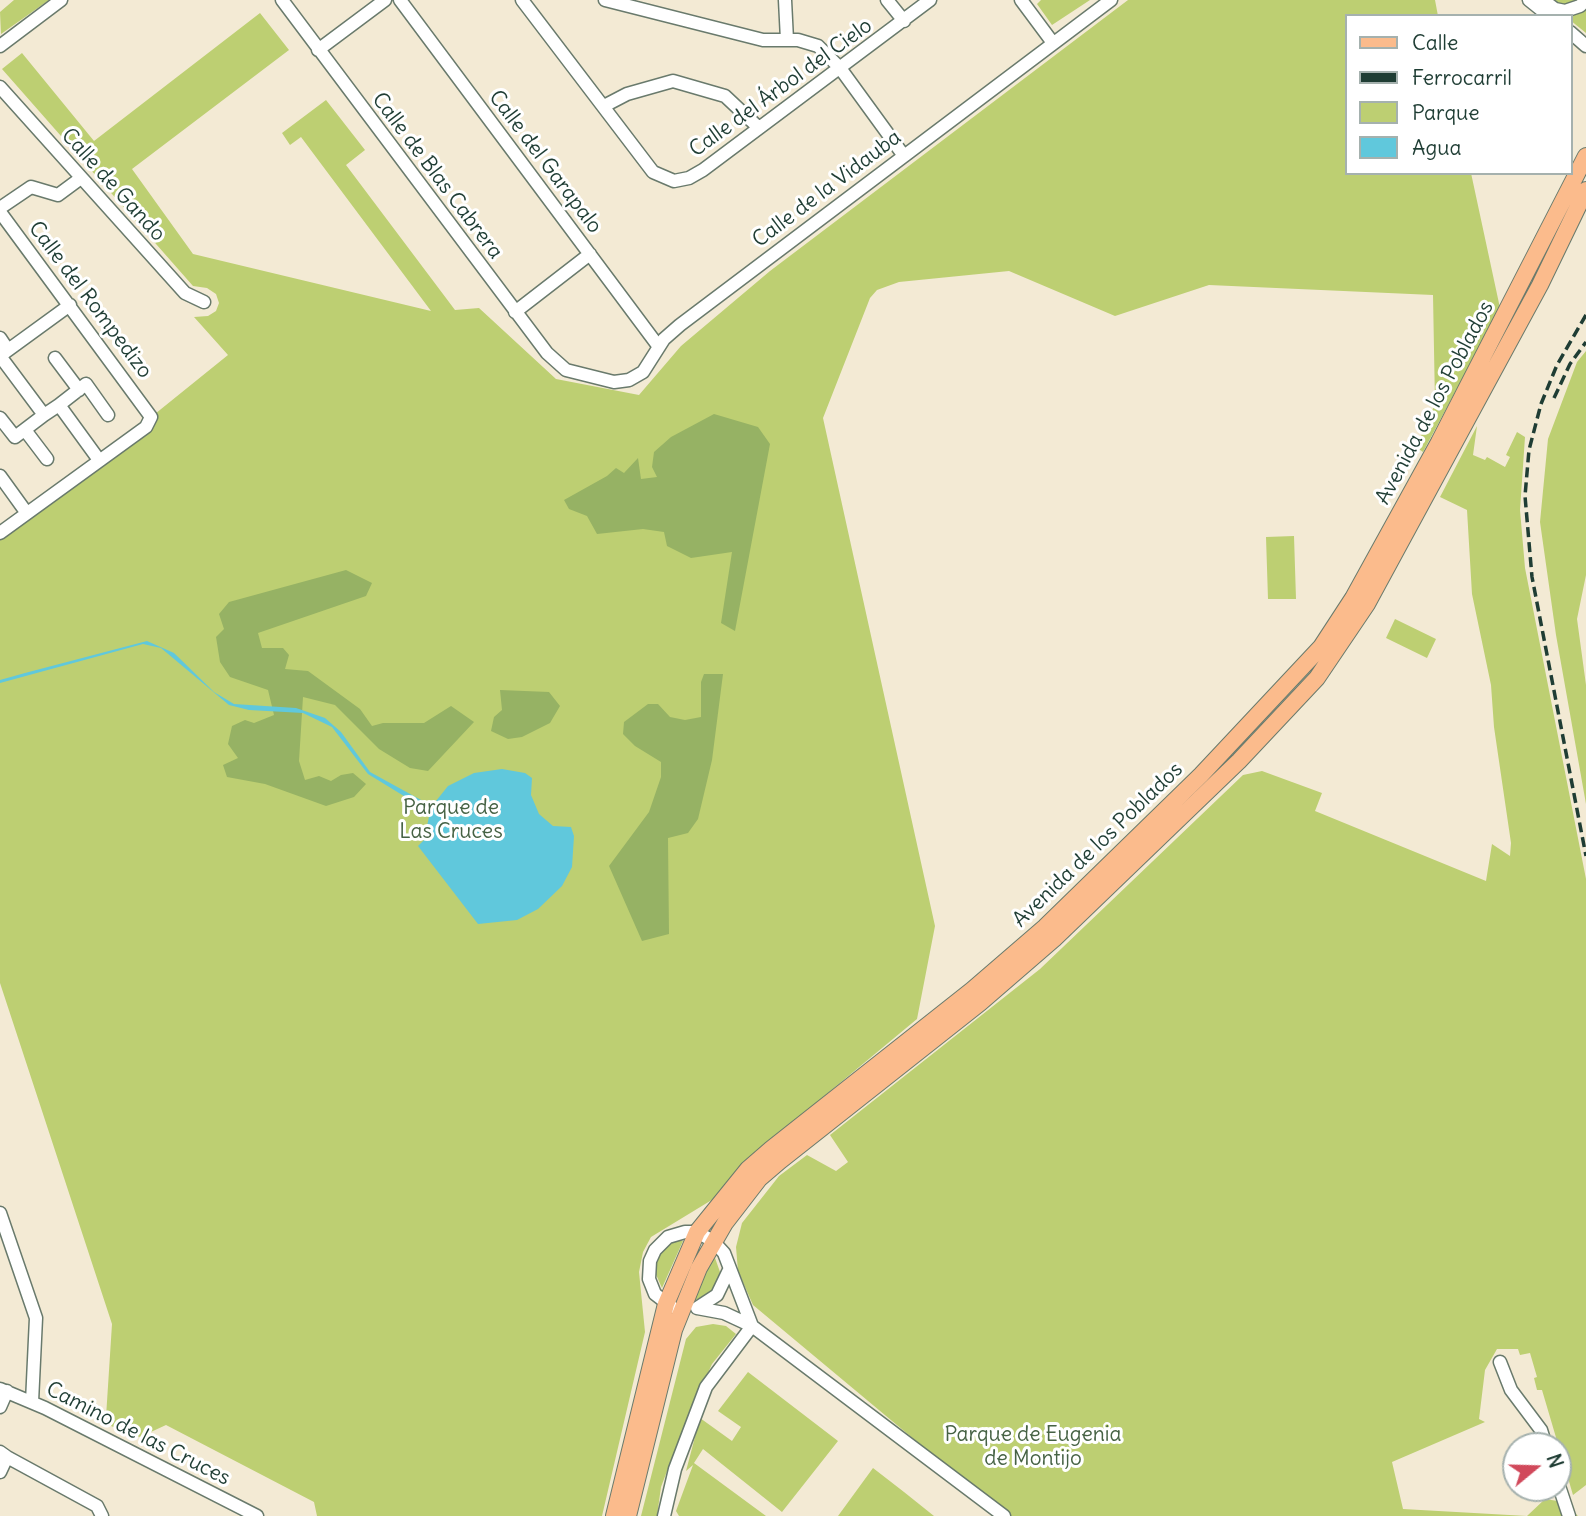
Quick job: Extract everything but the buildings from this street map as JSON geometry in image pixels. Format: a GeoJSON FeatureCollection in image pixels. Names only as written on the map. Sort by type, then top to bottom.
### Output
{"type":"FeatureCollection","features":[{"type":"Feature","properties":{"kind":"main road","name":"Avenida de los Poblados"},"geometry":{"type":"LineString","coordinates":[[614,1516],[673,1307],[697,1233],[748,1170],[771,1149],[972,990],[1045,927],[1201,775],[1321,647],[1353,598],[1439,442],[1586,156]]}},
{"type":"Feature","properties":{"kind":"main road","name":"Avenida de los Poblados"},"geometry":{"type":"LineString","coordinates":[[628,1516],[667,1352],[673,1307],[713,1241],[759,1179],[980,1003],[1055,939],[1239,761],[1317,678],[1367,604],[1534,296],[1586,190]]}},
{"type":"Feature","properties":{"kind":"street"},"geometry":{"type":"LineString","coordinates":[[0,46],[61,0]]}},
{"type":"Feature","properties":{"kind":"street","name":"Calle de Blas Cabrera"},"geometry":{"type":"LineString","coordinates":[[282,0],[547,354],[566,370]]}},
{"type":"Feature","properties":{"kind":"street"},"geometry":{"type":"LineString","coordinates":[[318,50],[386,0]]}},
{"type":"Feature","properties":{"kind":"street","name":"Calle del Garapalo"},"geometry":{"type":"LineString","coordinates":[[400,0],[659,346]]}},
{"type":"Feature","properties":{"kind":"street","name":"Calle del Árbol del Cielo"},"geometry":{"type":"LineString","coordinates":[[522,0],[653,172],[674,181],[695,175],[930,0]]}},
{"type":"Feature","properties":{"kind":"street"},"geometry":{"type":"LineString","coordinates":[[605,0],[710,29],[763,40],[787,40],[818,46],[840,68],[904,156]]}},
{"type":"Feature","properties":{"kind":"street"},"geometry":{"type":"LineString","coordinates":[[785,0],[787,40]]}},
{"type":"Feature","properties":{"kind":"street"},"geometry":{"type":"LineString","coordinates":[[887,0],[904,21]]}},
{"type":"Feature","properties":{"kind":"street"},"geometry":{"type":"LineString","coordinates":[[1021,0],[1053,43]]}},
{"type":"Feature","properties":{"kind":"street","name":"Calle de la Vidauba"},"geometry":{"type":"LineString","coordinates":[[566,370],[605,381],[629,380],[648,368],[659,346],[680,324],[1111,0]]}},
{"type":"Feature","properties":{"kind":"street"},"geometry":{"type":"LineString","coordinates":[[1529,0],[1546,14]]}},
{"type":"Feature","properties":{"kind":"street"},"geometry":{"type":"LineString","coordinates":[[1543,0],[1555,9],[1565,11],[1580,6],[1586,0]]}},
{"type":"Feature","properties":{"kind":"street"},"geometry":{"type":"LineString","coordinates":[[1572,34],[1586,46]]}},
{"type":"Feature","properties":{"kind":"street"},"geometry":{"type":"LineString","coordinates":[[604,106],[627,93],[673,81],[725,96],[758,127]]}},
{"type":"Feature","properties":{"kind":"street","name":"Calle de Gando"},"geometry":{"type":"LineString","coordinates":[[0,87],[185,293],[204,302]]}},
{"type":"Feature","properties":{"kind":"street"},"geometry":{"type":"LineString","coordinates":[[0,210],[32,187],[58,195],[81,178]]}},
{"type":"Feature","properties":{"kind":"street","name":"Calle del Rompedizo"},"geometry":{"type":"LineString","coordinates":[[0,210],[150,412],[150,423],[99,460]]}},
{"type":"Feature","properties":{"kind":"street"},"geometry":{"type":"LineString","coordinates":[[515,312],[590,254]]}},
{"type":"Feature","properties":{"kind":"street"},"geometry":{"type":"LineString","coordinates":[[4,353],[70,305]]}},
{"type":"Feature","properties":{"kind":"street"},"geometry":{"type":"LineString","coordinates":[[0,338],[4,353],[44,415]]}},
{"type":"Feature","properties":{"kind":"street"},"geometry":{"type":"LineString","coordinates":[[55,358],[79,390]]}},
{"type":"Feature","properties":{"kind":"street"},"geometry":{"type":"LineString","coordinates":[[0,418],[15,437],[86,384],[108,415]]}},
{"type":"Feature","properties":{"kind":"street"},"geometry":{"type":"LineString","coordinates":[[0,533],[99,460],[59,405]]}},
{"type":"Feature","properties":{"kind":"street"},"geometry":{"type":"LineString","coordinates":[[25,429],[47,459]]}},
{"type":"Feature","properties":{"kind":"street"},"geometry":{"type":"LineString","coordinates":[[0,477],[26,512]]}},
{"type":"Feature","properties":{"kind":"street"},"geometry":{"type":"LineString","coordinates":[[0,1213],[36,1318],[32,1402]]}},
{"type":"Feature","properties":{"kind":"street"},"geometry":{"type":"LineString","coordinates":[[752,1326],[724,1253],[713,1241],[697,1233],[673,1234],[659,1245],[652,1255],[649,1279],[655,1294],[673,1307],[724,1313],[752,1326],[1004,1516]]}},
{"type":"Feature","properties":{"kind":"street"},"geometry":{"type":"LineString","coordinates":[[697,1308],[717,1294],[729,1270]]}},
{"type":"Feature","properties":{"kind":"street"},"geometry":{"type":"LineString","coordinates":[[664,1516],[675,1469],[706,1387],[752,1326]]}},
{"type":"Feature","properties":{"kind":"street"},"geometry":{"type":"LineString","coordinates":[[1500,1362],[1511,1391],[1542,1432]]}},
{"type":"Feature","properties":{"kind":"street"},"geometry":{"type":"LineString","coordinates":[[0,1407],[4,1390]]}},
{"type":"Feature","properties":{"kind":"street","name":"Camino de las Cruces"},"geometry":{"type":"LineString","coordinates":[[4,1390],[257,1516]]}},
{"type":"Feature","properties":{"kind":"street"},"geometry":{"type":"LineString","coordinates":[[0,1472],[4,1454],[97,1506],[102,1516]]}},
{"type":"Feature","properties":{"kind":"green space"},"geometry":{"type":"Polygon","coordinates":[[[14,0],[49,0],[1,34],[0,12],[14,0]]]}},
{"type":"Feature","properties":{"kind":"green space"},"geometry":{"type":"Polygon","coordinates":[[[1041,0],[1090,0],[1052,25],[1037,4],[1041,0]]]}},
{"type":"Feature","properties":{"kind":"green space","name":"Parque de Las Cruces"},"geometry":{"type":"Polygon","coordinates":[[[1128,0],[1435,0],[1438,14],[1344,14],[1344,175],[1471,175],[1500,308],[1423,452],[1416,447],[1435,404],[1433,295],[1209,285],[1115,316],[1009,271],[899,282],[877,290],[870,298],[823,418],[935,926],[917,1019],[746,1161],[715,1198],[651,1237],[643,1252],[639,1272],[645,1332],[602,1516],[317,1516],[314,1502],[166,1425],[140,1437],[111,1426],[106,1417],[112,1324],[0,983],[0,539],[228,355],[194,317],[208,316],[216,311],[219,303],[216,294],[207,288],[193,286],[2,69],[22,53],[94,141],[260,13],[289,50],[132,169],[193,254],[431,311],[301,137],[290,145],[282,133],[326,100],[365,150],[346,165],[455,310],[479,308],[556,379],[639,395],[681,346],[770,271],[1128,0]]]}},
{"type":"Feature","properties":{"kind":"green space"},"geometry":{"type":"Polygon","coordinates":[[[1549,0],[1586,0],[1586,33],[1572,22],[1572,14],[1563,14],[1549,0]]]}},
{"type":"Feature","properties":{"kind":"green space"},"geometry":{"type":"Polygon","coordinates":[[[1586,351],[1586,575],[1577,619],[1586,685],[1586,804],[1556,635],[1540,522],[1548,439],[1577,362],[1586,351]]]}},
{"type":"Feature","properties":{"kind":"green space"},"geometry":{"type":"Polygon","coordinates":[[[714,414],[758,427],[770,444],[735,631],[721,623],[732,552],[691,558],[667,546],[664,532],[643,529],[597,534],[587,516],[569,509],[564,500],[616,468],[624,473],[638,458],[641,479],[657,477],[652,467],[654,452],[671,437],[714,414]]]}},
{"type":"Feature","properties":{"kind":"green space","name":"Parque de Eugenia de Montijo"},"geometry":{"type":"Polygon","coordinates":[[[1477,426],[1473,455],[1485,460],[1487,457],[1505,467],[1510,457],[1506,455],[1517,432],[1525,437],[1520,510],[1525,568],[1586,879],[1586,1485],[1573,1495],[1572,1432],[1554,1432],[1542,1390],[1537,1390],[1534,1378],[1537,1377],[1530,1353],[1520,1355],[1518,1349],[1497,1349],[1485,1370],[1479,1419],[1485,1422],[1392,1462],[1403,1509],[1527,1516],[1006,1516],[753,1305],[738,1271],[736,1247],[742,1223],[779,1176],[807,1155],[836,1171],[848,1162],[830,1135],[1040,969],[1243,775],[1262,771],[1322,793],[1315,811],[1486,881],[1492,844],[1510,856],[1511,843],[1494,727],[1491,685],[1472,594],[1467,510],[1440,497],[1477,426]]]}},
{"type":"Feature","properties":{"kind":"green space"},"geometry":{"type":"Polygon","coordinates":[[[1294,536],[1296,599],[1268,599],[1266,537],[1294,536]]]}},
{"type":"Feature","properties":{"kind":"green space"},"geometry":{"type":"Polygon","coordinates":[[[346,570],[372,583],[366,596],[258,633],[262,648],[283,648],[289,655],[285,669],[308,671],[360,709],[372,726],[383,723],[424,723],[451,706],[474,722],[428,771],[410,768],[379,749],[335,705],[303,697],[299,761],[305,780],[319,776],[331,781],[341,775],[353,773],[366,784],[354,797],[326,806],[265,784],[227,777],[223,765],[238,758],[228,744],[232,726],[245,720],[254,723],[274,715],[268,690],[230,677],[220,662],[216,637],[224,629],[219,614],[229,602],[346,570]]]}},
{"type":"Feature","properties":{"kind":"green space"},"geometry":{"type":"Polygon","coordinates":[[[1395,619],[1436,639],[1427,658],[1386,638],[1395,619]]]}},
{"type":"Feature","properties":{"kind":"green space"},"geometry":{"type":"Polygon","coordinates":[[[704,674],[723,674],[712,760],[698,819],[688,833],[668,838],[669,934],[642,941],[609,866],[649,812],[661,777],[661,762],[635,746],[623,734],[624,722],[648,704],[658,704],[670,717],[685,720],[701,717],[701,682],[704,674]]]}},
{"type":"Feature","properties":{"kind":"green space"},"geometry":{"type":"Polygon","coordinates":[[[500,690],[549,692],[560,706],[550,723],[522,737],[508,739],[491,731],[494,717],[502,710],[500,690]]]}},
{"type":"Feature","properties":{"kind":"green space"},"geometry":{"type":"Polygon","coordinates":[[[683,1241],[662,1288],[654,1270],[656,1256],[669,1243],[683,1241]]]}},
{"type":"Feature","properties":{"kind":"green space"},"geometry":{"type":"Polygon","coordinates":[[[714,1255],[720,1272],[713,1293],[693,1301],[714,1255]]]}},
{"type":"Feature","properties":{"kind":"green space"},"geometry":{"type":"Polygon","coordinates":[[[713,1324],[726,1326],[736,1334],[712,1364],[686,1421],[661,1487],[657,1516],[641,1516],[686,1339],[696,1327],[713,1324]]]}},
{"type":"Feature","properties":{"kind":"green space"},"geometry":{"type":"Polygon","coordinates":[[[748,1372],[838,1441],[782,1512],[703,1449],[694,1463],[766,1516],[679,1516],[676,1511],[693,1465],[686,1471],[700,1418],[732,1441],[741,1427],[718,1411],[748,1372]]]}},
{"type":"Feature","properties":{"kind":"green space"},"geometry":{"type":"Polygon","coordinates":[[[873,1468],[904,1492],[934,1516],[838,1516],[873,1468]]]}},
{"type":"Feature","properties":{"kind":"green space"},"geometry":{"type":"Polygon","coordinates":[[[1542,1502],[1564,1502],[1578,1516],[1527,1516],[1542,1502]]]}},
{"type":"Feature","properties":{"kind":"water"},"geometry":{"type":"Polygon","coordinates":[[[147,641],[174,653],[214,692],[234,704],[296,708],[325,718],[341,732],[370,772],[432,806],[448,786],[474,773],[502,769],[525,773],[532,778],[531,795],[539,814],[553,826],[571,827],[574,836],[572,867],[562,886],[538,909],[517,920],[478,924],[418,846],[424,840],[430,812],[368,774],[332,727],[303,713],[249,710],[229,705],[161,648],[143,644],[0,683],[0,680],[147,641]]]}},
{"type":"Feature","properties":{"kind":"railway"},"geometry":{"type":"LineString","coordinates":[[1586,315],[1557,365],[1541,404],[1529,450],[1525,496],[1532,577],[1586,856]]}},
{"type":"Feature","properties":{"kind":"railway"},"geometry":{"type":"LineString","coordinates":[[1554,398],[1570,364],[1586,342]]}}]}
